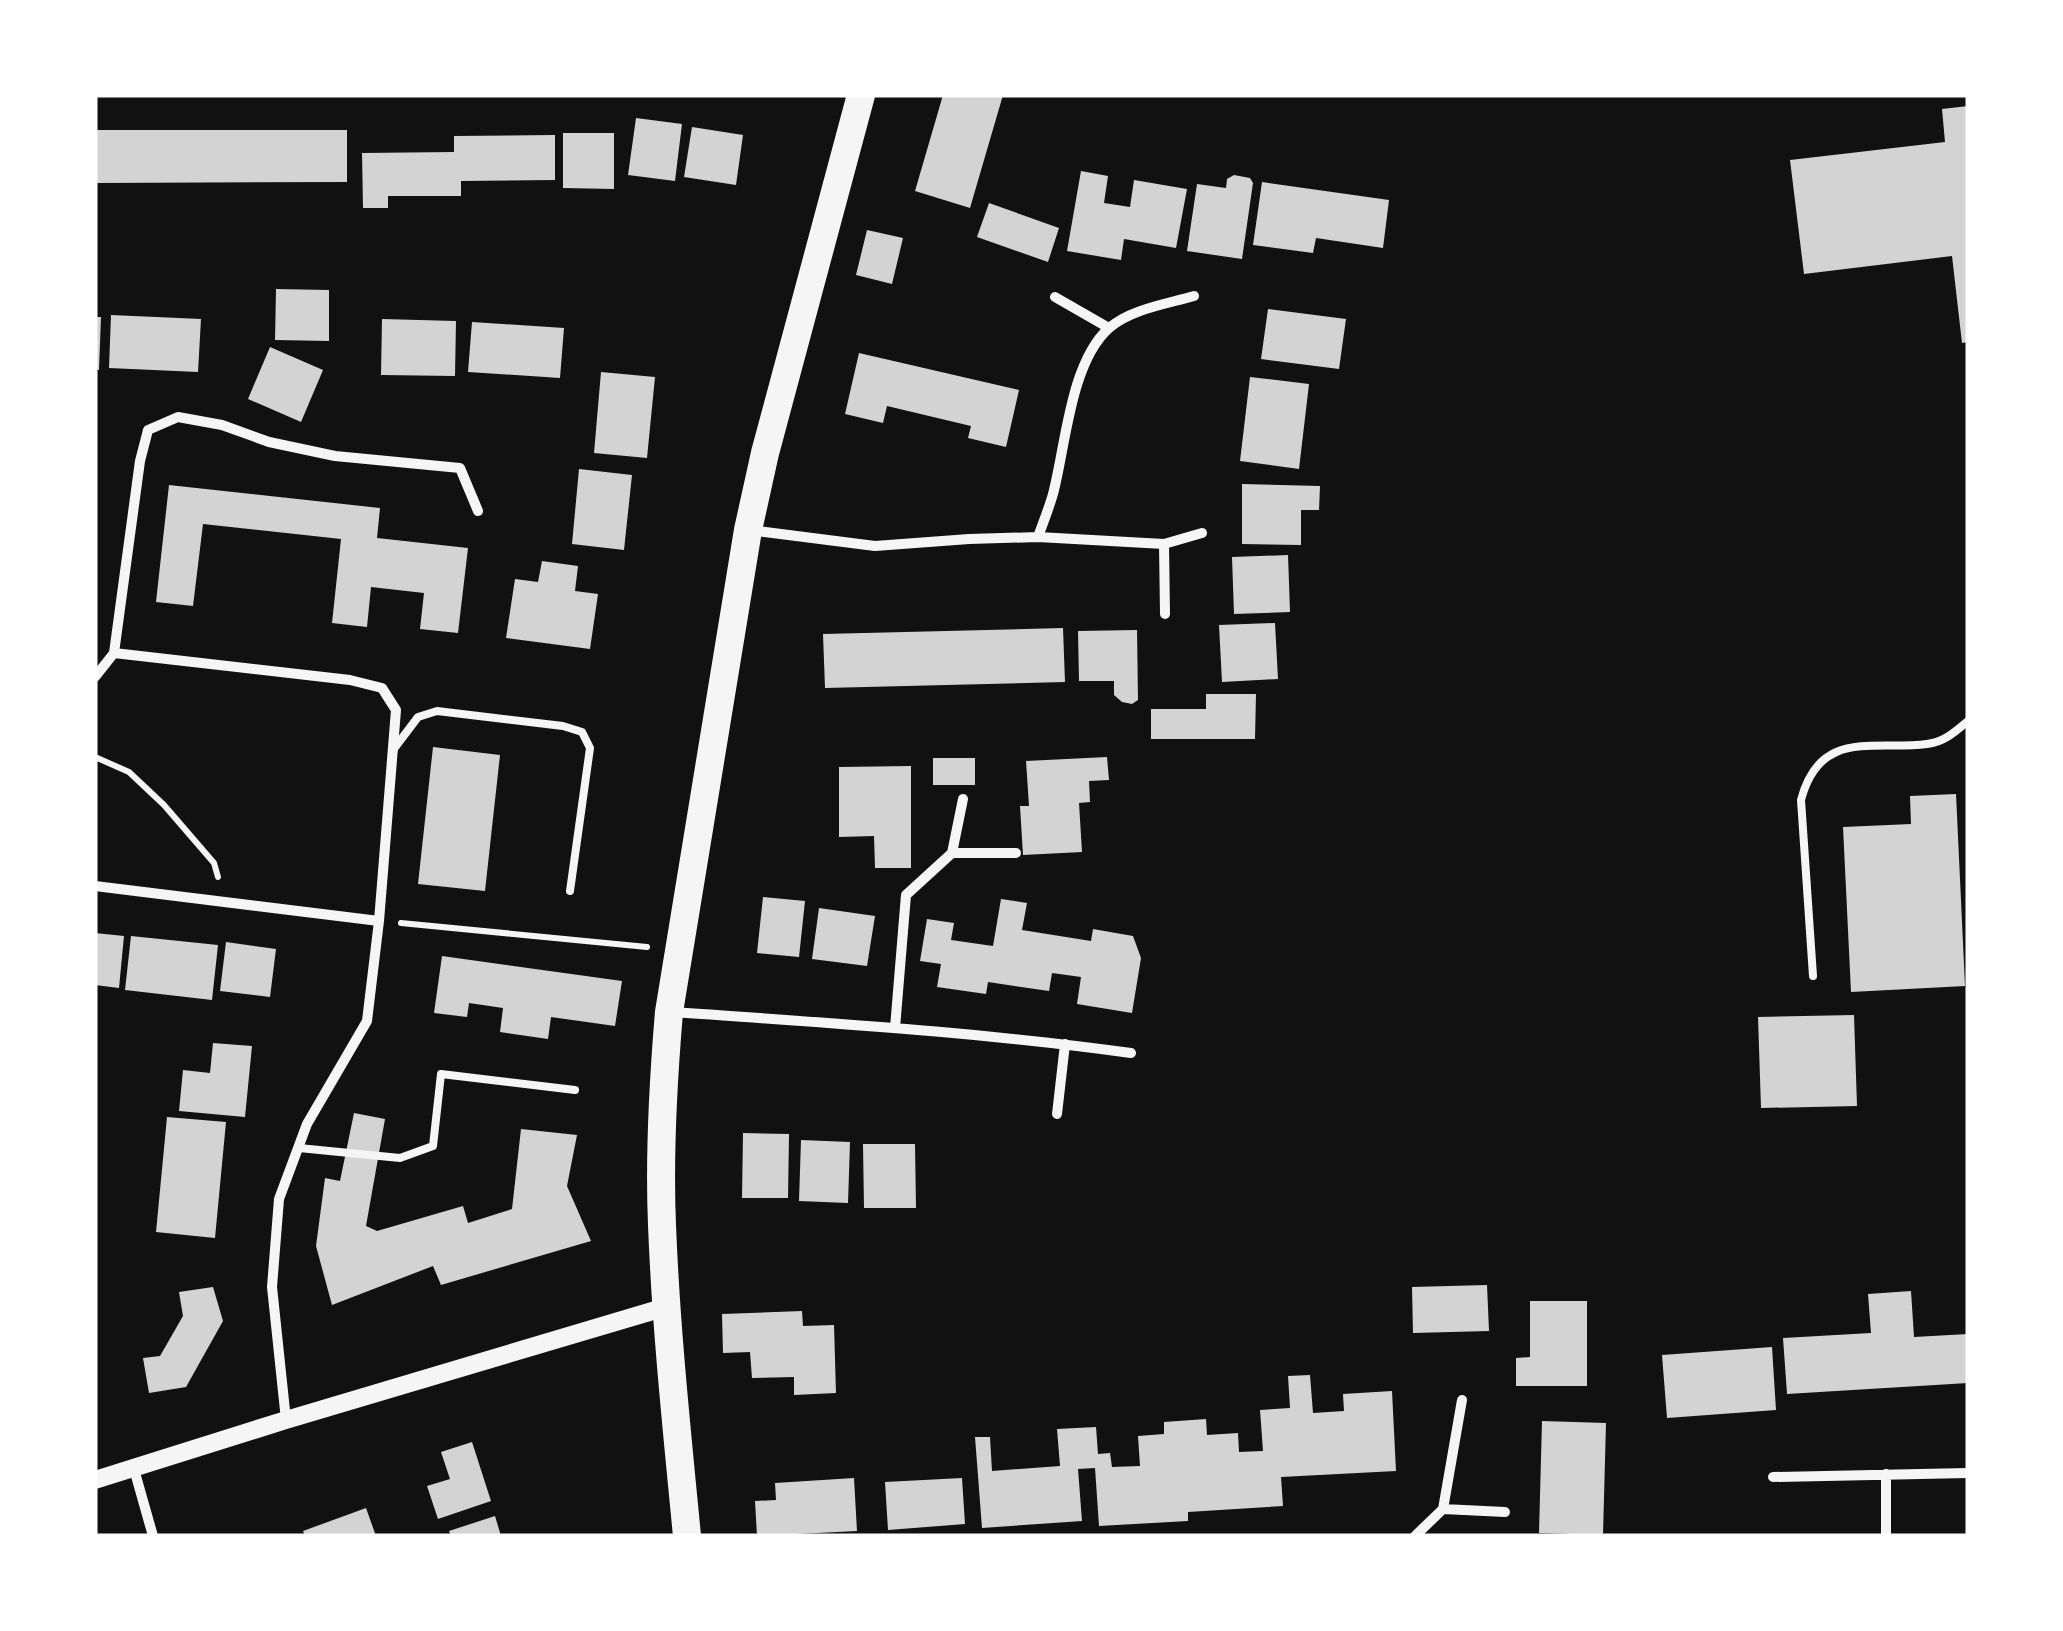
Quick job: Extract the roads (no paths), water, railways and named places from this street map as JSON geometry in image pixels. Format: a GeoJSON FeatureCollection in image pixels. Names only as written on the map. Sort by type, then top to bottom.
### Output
{"type":"FeatureCollection","features":[{"type":"Feature","properties":{"kind":"highway"},"geometry":{"type":"LineString","coordinates":[[686,1536],[666,1307],[661,1151],[669,1012],[748,530],[861,95]]}},
{"type":"Feature","properties":{"kind":"street"},"geometry":{"type":"LineString","coordinates":[[1055,296],[1109,328]]}},
{"type":"Feature","properties":{"kind":"street"},"geometry":{"type":"LineString","coordinates":[[1038,537],[1088,355],[1109,328],[1135,313],[1194,296]]}},
{"type":"Feature","properties":{"kind":"street"},"geometry":{"type":"LineString","coordinates":[[95,677],[114,652],[140,461],[148,430],[178,418],[222,425],[269,442],[335,456],[460,468],[478,511]]}},
{"type":"Feature","properties":{"kind":"street"},"geometry":{"type":"LineString","coordinates":[[748,530],[875,546],[1038,537],[1164,544],[1202,533]]}},
{"type":"Feature","properties":{"kind":"street"},"geometry":{"type":"LineString","coordinates":[[1164,544],[1165,614]]}},
{"type":"Feature","properties":{"kind":"street"},"geometry":{"type":"LineString","coordinates":[[114,652],[350,680],[382,688],[396,710],[380,921],[367,1021],[307,1124],[279,1199],[272,1287],[286,1420]]}},
{"type":"Feature","properties":{"kind":"street"},"geometry":{"type":"LineString","coordinates":[[895,1028],[906,895],[952,854],[963,799]]}},
{"type":"Feature","properties":{"kind":"street"},"geometry":{"type":"LineString","coordinates":[[952,854],[1016,853]]}},
{"type":"Feature","properties":{"kind":"street"},"geometry":{"type":"LineString","coordinates":[[95,886],[380,921]]}},
{"type":"Feature","properties":{"kind":"street"},"geometry":{"type":"LineString","coordinates":[[669,1012],[895,1028],[1131,1052]]}},
{"type":"Feature","properties":{"kind":"street"},"geometry":{"type":"LineString","coordinates":[[1057,1114],[1066,1044]]}},
{"type":"Feature","properties":{"kind":"street"},"geometry":{"type":"LineString","coordinates":[[95,1480],[666,1307]]}},
{"type":"Feature","properties":{"kind":"street"},"geometry":{"type":"LineString","coordinates":[[1415,1536],[1443,1510],[1462,1400]]}},
{"type":"Feature","properties":{"kind":"street"},"geometry":{"type":"LineString","coordinates":[[134,1469],[153,1536]]}},
{"type":"Feature","properties":{"kind":"street"},"geometry":{"type":"LineString","coordinates":[[1773,1477],[1968,1473]]}},
{"type":"Feature","properties":{"kind":"street"},"geometry":{"type":"LineString","coordinates":[[1886,1474],[1886,1536]]}},
{"type":"Feature","properties":{"kind":"street"},"geometry":{"type":"LineString","coordinates":[[1443,1510],[1505,1512]]}},
{"type":"Feature","properties":{"kind":"lane"},"geometry":{"type":"LineString","coordinates":[[392,750],[418,717],[437,711],[563,726],[582,732],[590,748],[570,890]]}},
{"type":"Feature","properties":{"kind":"lane"},"geometry":{"type":"LineString","coordinates":[[1813,976],[1801,800],[1806,783],[1834,753],[1854,746],[1929,744],[1949,738],[1968,721]]}},
{"type":"Feature","properties":{"kind":"lane"},"geometry":{"type":"LineString","coordinates":[[298,1148],[400,1158],[433,1146],[440,1074],[575,1090]]}}]}
